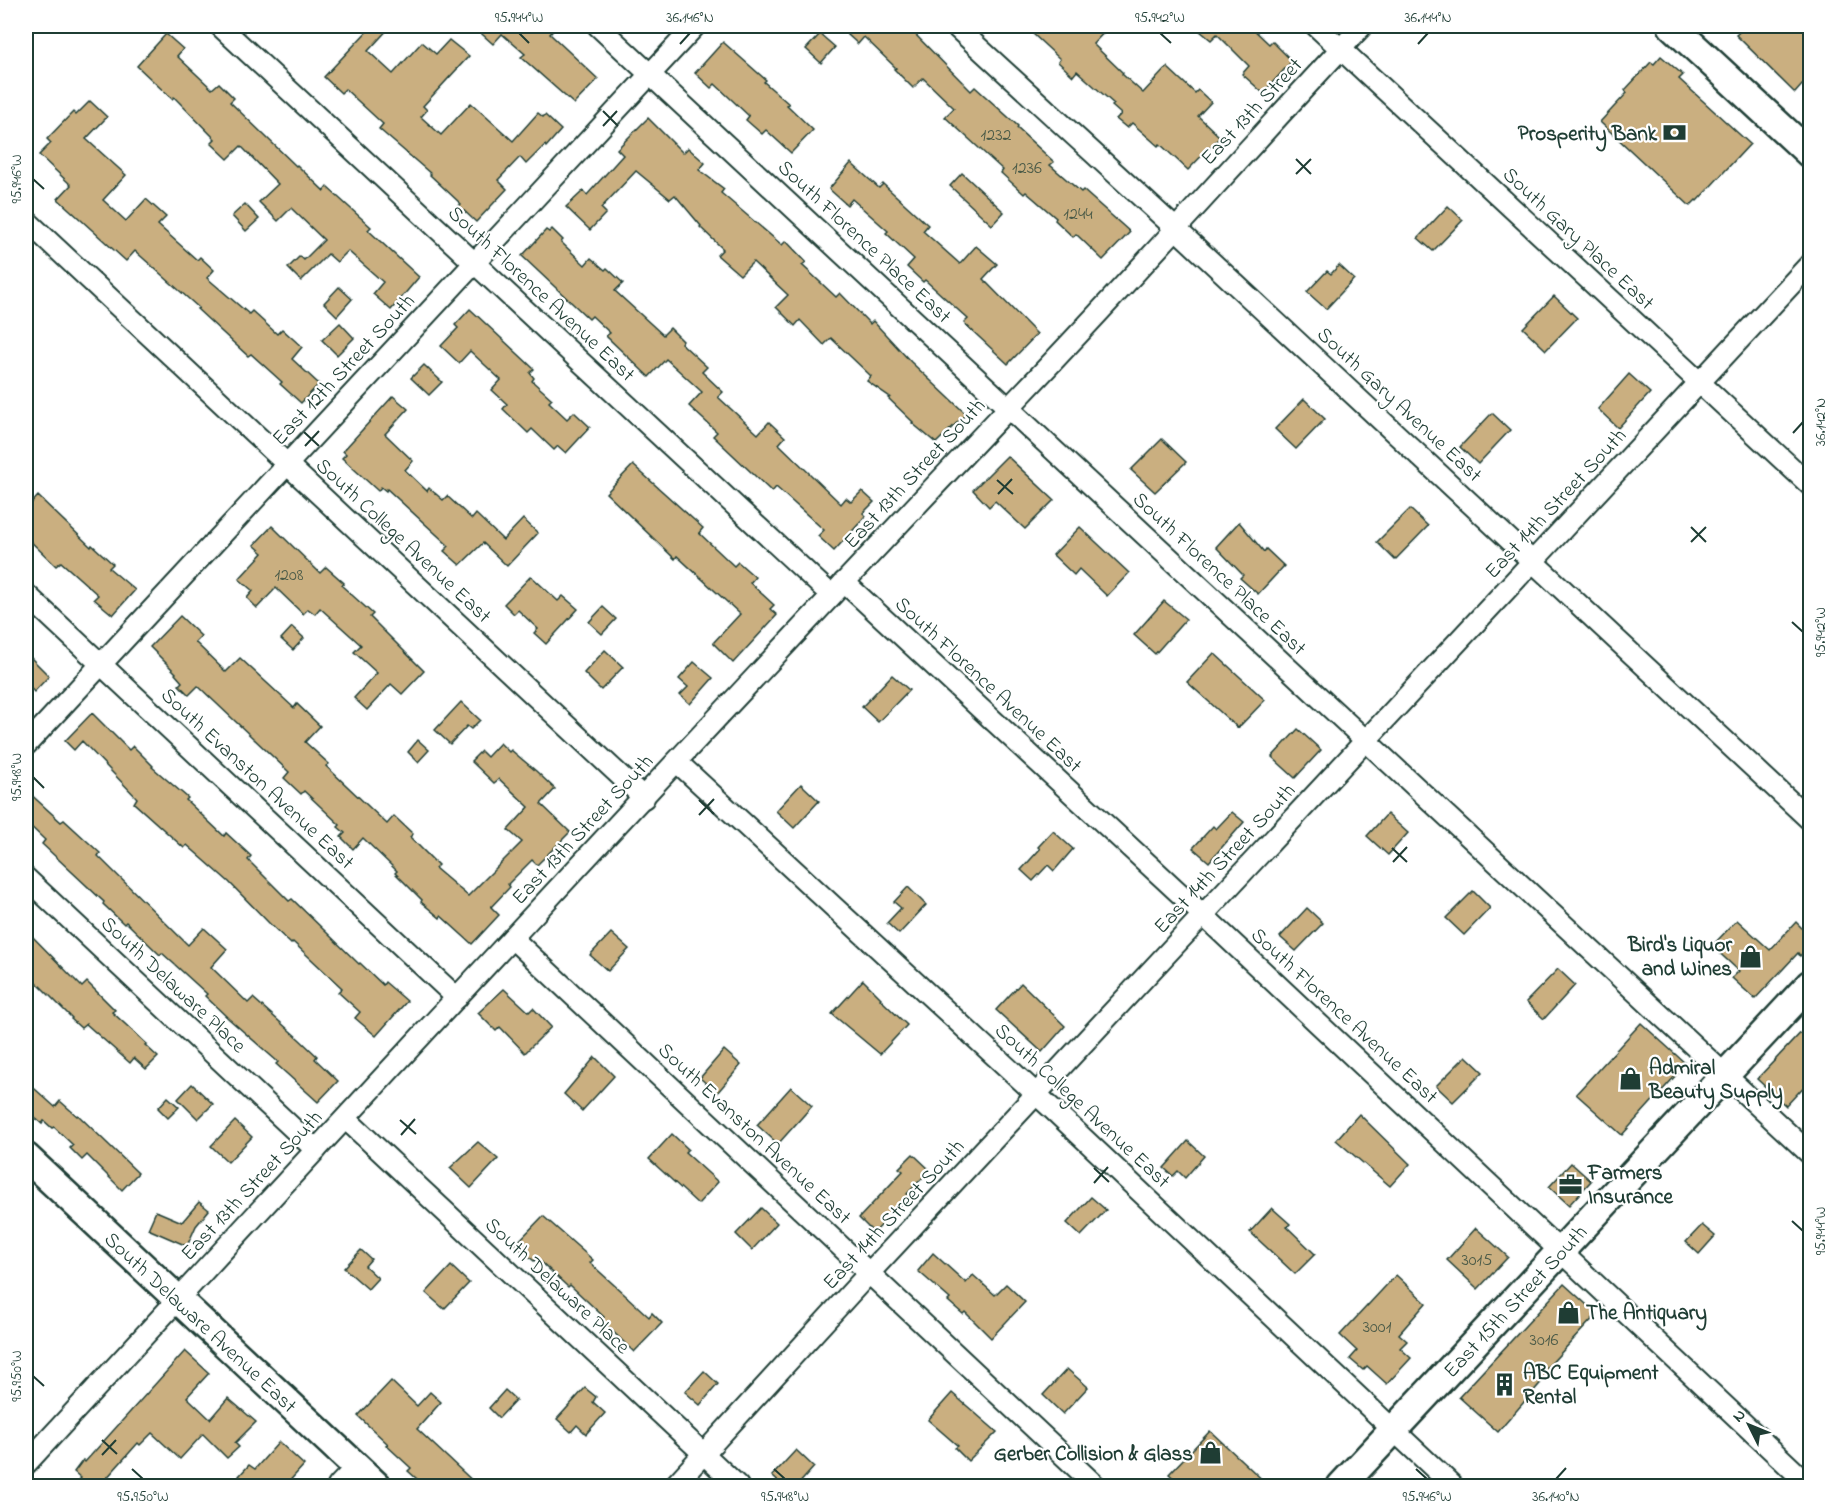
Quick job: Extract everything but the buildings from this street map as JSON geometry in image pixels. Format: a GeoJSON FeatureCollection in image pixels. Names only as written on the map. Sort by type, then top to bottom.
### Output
{"type":"FeatureCollection","features":[{"type":"Feature","properties":{"kind":"main road"},"geometry":{"type":"LineString","coordinates":[[1672,26],[1810,154]]}},
{"type":"Feature","properties":{"kind":"main road","name":"East 15th Street South"},"geometry":{"type":"LineString","coordinates":[[1341,1486],[1810,984]]}},
{"type":"Feature","properties":{"kind":"main road","name":"South Delaware Avenue East"},"geometry":{"type":"LineString","coordinates":[[26,1157],[178,1298],[347,1477],[377,1486]]}},
{"type":"Feature","properties":{"kind":"street","name":"South Florence Avenue East"},"geometry":{"type":"LineString","coordinates":[[220,26],[474,263],[1204,916],[1810,1486]]}},
{"type":"Feature","properties":{"kind":"street","name":"South Florence Place East"},"geometry":{"type":"LineString","coordinates":[[598,26],[1810,1154]]}},
{"type":"Feature","properties":{"kind":"street","name":"East 12th Street South"},"geometry":{"type":"LineString","coordinates":[[26,745],[695,26]]}},
{"type":"Feature","properties":{"kind":"street","name":"South Gary Avenue East"},"geometry":{"type":"LineString","coordinates":[[955,26],[1534,561],[1810,820]]}},
{"type":"Feature","properties":{"kind":"street","name":"South Gary Place East"},"geometry":{"type":"LineString","coordinates":[[1316,26],[1810,485]]}},
{"type":"Feature","properties":{"kind":"street","name":"East 13th Street"},"geometry":{"type":"LineString","coordinates":[[1175,228],[1362,26]]}},
{"type":"Feature","properties":{"kind":"street","name":"South College Avenue East"},"geometry":{"type":"LineString","coordinates":[[26,220],[644,798]]}},
{"type":"Feature","properties":{"kind":"street","name":"East 13th Street South"},"geometry":{"type":"LineString","coordinates":[[26,1464],[512,938],[1175,228]]}},
{"type":"Feature","properties":{"kind":"street","name":"East 14th Street South"},"geometry":{"type":"LineString","coordinates":[[674,1486],[1810,264]]}},
{"type":"Feature","properties":{"kind":"street","name":"South Evanston Avenue East"},"geometry":{"type":"LineString","coordinates":[[26,594],[457,998]]}},
{"type":"Feature","properties":{"kind":"street","name":"South College Avenue East"},"geometry":{"type":"LineString","coordinates":[[677,762],[1037,1094],[1453,1486]]}},
{"type":"Feature","properties":{"kind":"street","name":"South Delaware Place"},"geometry":{"type":"LineString","coordinates":[[26,878],[316,1150]]}},
{"type":"Feature","properties":{"kind":"street","name":"South Evanston Avenue East"},"geometry":{"type":"LineString","coordinates":[[512,938],[1096,1486]]}},
{"type":"Feature","properties":{"kind":"street","name":"South Delaware Place"},"geometry":{"type":"LineString","coordinates":[[346,1119],[738,1486]]}},
{"type":"Feature","properties":{"kind":"place","name":"Prosperity Bank"},"geometry":{"type":"Point","coordinates":[1675,133]}},
{"type":"Feature","properties":{"kind":"place","name":"Bird's Liquor and Wines"},"geometry":{"type":"Point","coordinates":[1750,956]}},
{"type":"Feature","properties":{"kind":"place","name":"Admiral Beauty Supply"},"geometry":{"type":"Point","coordinates":[1631,1079]}},
{"type":"Feature","properties":{"kind":"place","name":"Farmers Insurance"},"geometry":{"type":"Point","coordinates":[1570,1184]}},
{"type":"Feature","properties":{"kind":"place","name":"The Antiquary"},"geometry":{"type":"Point","coordinates":[1568,1312]}},
{"type":"Feature","properties":{"kind":"place","name":"ABC Equipment Rental"},"geometry":{"type":"Point","coordinates":[1505,1384]}},
{"type":"Feature","properties":{"kind":"place","name":"Gerber Collision & Glass"},"geometry":{"type":"Point","coordinates":[1211,1453]}}]}
